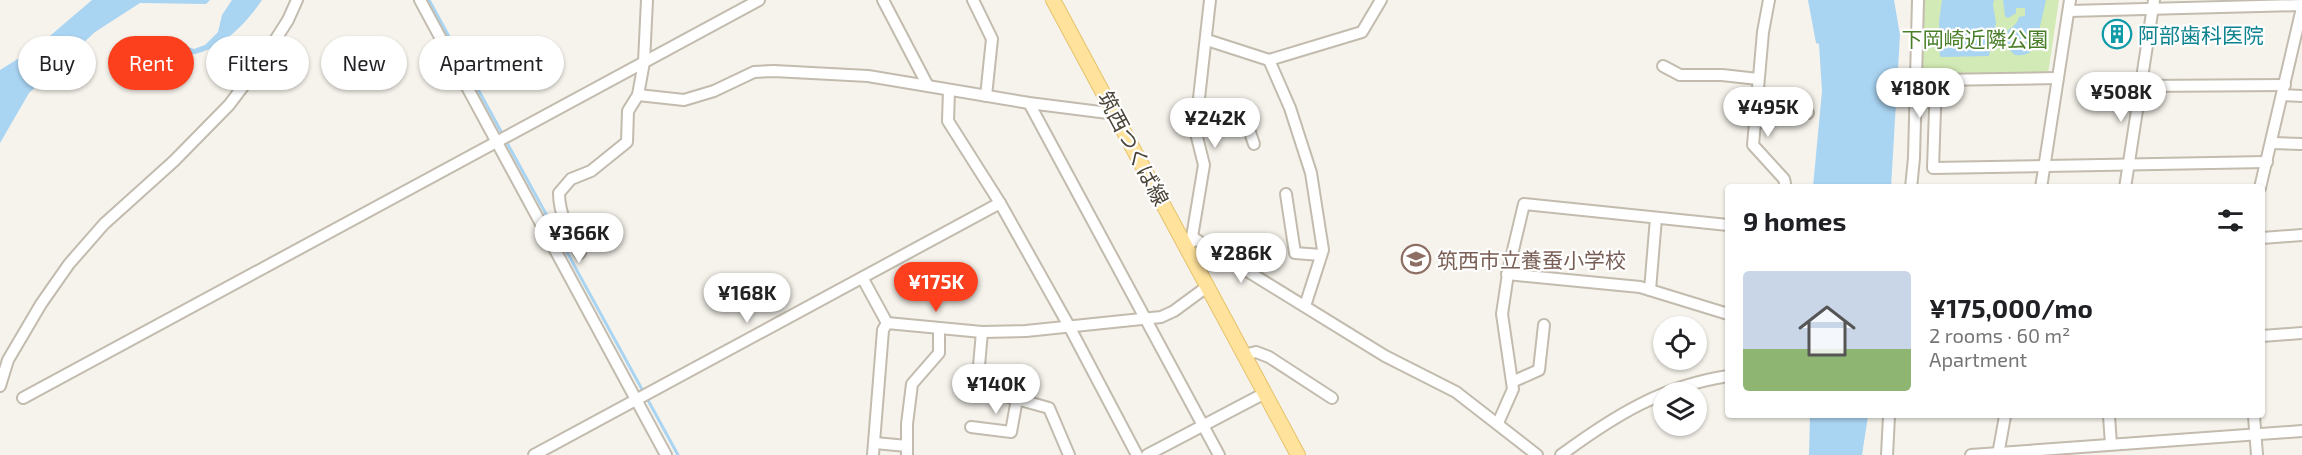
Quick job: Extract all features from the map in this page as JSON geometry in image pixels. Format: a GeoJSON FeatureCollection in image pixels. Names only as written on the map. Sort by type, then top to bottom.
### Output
{"type":"FeatureCollection","features":[{"type":"Feature","properties":{"kind":"main road","name":"筑西つくば線"},"geometry":{"type":"LineString","coordinates":[[1053,0],[1298,455]]}},
{"type":"Feature","properties":{"kind":"street"},"geometry":{"type":"LineString","coordinates":[[0,386],[8,360],[41,304],[69,264],[104,224],[174,161],[229,105],[260,64],[288,20],[297,0]]}},
{"type":"Feature","properties":{"kind":"street"},"geometry":{"type":"LineString","coordinates":[[420,0],[502,138],[642,397],[666,455]]}},
{"type":"Feature","properties":{"kind":"street"},"geometry":{"type":"LineString","coordinates":[[580,254],[565,224],[559,205],[559,193],[571,179],[591,171],[627,142],[628,111],[638,95],[644,62],[647,0]]}},
{"type":"Feature","properties":{"kind":"street"},"geometry":{"type":"LineString","coordinates":[[23,398],[759,0]]}},
{"type":"Feature","properties":{"kind":"street"},"geometry":{"type":"LineString","coordinates":[[883,0],[928,86]]}},
{"type":"Feature","properties":{"kind":"street"},"geometry":{"type":"LineString","coordinates":[[973,0],[992,39],[986,96]]}},
{"type":"Feature","properties":{"kind":"street"},"geometry":{"type":"LineString","coordinates":[[1190,252],[1204,165],[1196,127],[1210,0]]}},
{"type":"Feature","properties":{"kind":"street"},"geometry":{"type":"LineString","coordinates":[[1207,40],[1269,60],[1362,32],[1381,0]]}},
{"type":"Feature","properties":{"kind":"street"},"geometry":{"type":"LineString","coordinates":[[1769,0],[1758,79],[1753,145],[1784,179],[1785,184]]}},
{"type":"Feature","properties":{"kind":"street"},"geometry":{"type":"LineString","coordinates":[[1911,184],[1918,0]]}},
{"type":"Feature","properties":{"kind":"street"},"geometry":{"type":"LineString","coordinates":[[2126,184],[2153,4]]}},
{"type":"Feature","properties":{"kind":"street"},"geometry":{"type":"LineString","coordinates":[[2042,184],[2070,6],[2153,4],[2302,6],[2261,184]]}},
{"type":"Feature","properties":{"kind":"street"},"geometry":{"type":"LineString","coordinates":[[1269,60],[1290,108],[1311,173],[1323,250],[1305,306]]}},
{"type":"Feature","properties":{"kind":"street"},"geometry":{"type":"LineString","coordinates":[[1663,66],[1680,75],[1722,75],[1758,79]]}},
{"type":"Feature","properties":{"kind":"street"},"geometry":{"type":"LineString","coordinates":[[638,95],[684,100],[714,91],[754,72],[774,71],[868,76],[1029,103],[1116,114]]}},
{"type":"Feature","properties":{"kind":"street"},"geometry":{"type":"LineString","coordinates":[[1915,79],[2058,78]]}},
{"type":"Feature","properties":{"kind":"street"},"geometry":{"type":"LineString","coordinates":[[1936,80],[1933,168],[2267,162]]}},
{"type":"Feature","properties":{"kind":"street"},"geometry":{"type":"LineString","coordinates":[[2142,86],[2284,90],[2302,96]]}},
{"type":"Feature","properties":{"kind":"street"},"geometry":{"type":"LineString","coordinates":[[949,90],[948,121],[1000,203],[1069,326],[1137,455]]}},
{"type":"Feature","properties":{"kind":"street"},"geometry":{"type":"LineString","coordinates":[[1029,103],[1219,455]]}},
{"type":"Feature","properties":{"kind":"street"},"geometry":{"type":"LineString","coordinates":[[1196,127],[1242,109],[1254,144]]}},
{"type":"Feature","properties":{"kind":"street"},"geometry":{"type":"LineString","coordinates":[[1755,123],[1808,112]]}},
{"type":"Feature","properties":{"kind":"street"},"geometry":{"type":"LineString","coordinates":[[2271,143],[2302,144]]}},
{"type":"Feature","properties":{"kind":"street"},"geometry":{"type":"LineString","coordinates":[[1286,194],[1295,253],[1321,255]]}},
{"type":"Feature","properties":{"kind":"street"},"geometry":{"type":"LineString","coordinates":[[534,455],[1000,203]]}},
{"type":"Feature","properties":{"kind":"street"},"geometry":{"type":"LineString","coordinates":[[1498,423],[1513,389],[1502,314],[1507,274],[1524,204],[1725,225]]}},
{"type":"Feature","properties":{"kind":"street"},"geometry":{"type":"LineString","coordinates":[[1650,290],[1656,218]]}},
{"type":"Feature","properties":{"kind":"street"},"geometry":{"type":"LineString","coordinates":[[2265,238],[2302,235]]}},
{"type":"Feature","properties":{"kind":"street"},"geometry":{"type":"LineString","coordinates":[[1192,237],[1385,356],[1456,392],[1537,455]]}},
{"type":"Feature","properties":{"kind":"street"},"geometry":{"type":"LineString","coordinates":[[1507,274],[1640,287],[1725,313]]}},
{"type":"Feature","properties":{"kind":"street"},"geometry":{"type":"LineString","coordinates":[[862,279],[887,323]]}},
{"type":"Feature","properties":{"kind":"street"},"geometry":{"type":"LineString","coordinates":[[887,323],[982,332],[1026,331],[1161,317],[1174,311],[1208,286]]}},
{"type":"Feature","properties":{"kind":"street"},"geometry":{"type":"LineString","coordinates":[[887,323],[884,330],[874,449],[907,451],[909,397],[912,384],[939,352],[939,328]]}},
{"type":"Feature","properties":{"kind":"street"},"geometry":{"type":"LineString","coordinates":[[1512,382],[1539,370],[1544,325]]}},
{"type":"Feature","properties":{"kind":"street"},"geometry":{"type":"LineString","coordinates":[[982,332],[977,388],[1049,408],[1069,455]]}},
{"type":"Feature","properties":{"kind":"street"},"geometry":{"type":"LineString","coordinates":[[2265,336],[2302,333]]}},
{"type":"Feature","properties":{"kind":"street"},"geometry":{"type":"LineString","coordinates":[[1245,355],[1256,352],[1269,357],[1332,398]]}},
{"type":"Feature","properties":{"kind":"street"},"geometry":{"type":"LineString","coordinates":[[1561,455],[1601,426],[1656,396],[1681,386],[1725,377]]}},
{"type":"Feature","properties":{"kind":"street"},"geometry":{"type":"LineString","coordinates":[[1147,455],[1265,393]]}},
{"type":"Feature","properties":{"kind":"street"},"geometry":{"type":"LineString","coordinates":[[971,427],[1011,432],[1017,399]]}},
{"type":"Feature","properties":{"kind":"street"},"geometry":{"type":"LineString","coordinates":[[1887,455],[1889,418]]}},
{"type":"Feature","properties":{"kind":"street"},"geometry":{"type":"LineString","coordinates":[[1999,454],[2005,418]]}},
{"type":"Feature","properties":{"kind":"street"},"geometry":{"type":"LineString","coordinates":[[2109,418],[2110,444]]}},
{"type":"Feature","properties":{"kind":"street"},"geometry":{"type":"LineString","coordinates":[[2254,418],[2257,455]]}},
{"type":"Feature","properties":{"kind":"street"},"geometry":{"type":"LineString","coordinates":[[1971,455],[2062,452],[2110,444],[2302,431]]}},
{"type":"Feature","properties":{"kind":"green space","name":"下岡崎近隣公園"},"geometry":{"type":"Polygon","coordinates":[[[1921,0],[2059,0],[2048,74],[1921,76],[1921,0]]]}},
{"type":"Feature","properties":{"kind":"water"},"geometry":{"type":"Polygon","coordinates":[[[92,0],[210,0],[206,4],[140,3],[91,36],[50,36],[92,0]]]}},
{"type":"Feature","properties":{"kind":"water"},"geometry":{"type":"Polygon","coordinates":[[[232,0],[262,0],[230,36],[214,36],[218,32],[222,15],[232,0]]]}},
{"type":"Feature","properties":{"kind":"water"},"geometry":{"type":"Polygon","coordinates":[[[1808,0],[1894,0],[1900,35],[1891,184],[1813,184],[1822,91],[1819,44],[1816,43],[1808,0]]]}},
{"type":"Feature","properties":{"kind":"water"},"geometry":{"type":"Polygon","coordinates":[[[1942,0],[1994,0],[1996,23],[1989,56],[1940,56],[1939,22],[1942,0]]]}},
{"type":"Feature","properties":{"kind":"water"},"geometry":{"type":"Polygon","coordinates":[[[2003,0],[2046,0],[2036,44],[2028,53],[2015,55],[2005,46],[2005,35],[2019,17],[2025,16],[2025,8],[2016,8],[2016,13],[2008,18],[2005,16],[2003,0]]]}},
{"type":"Feature","properties":{"kind":"water"},"geometry":{"type":"Polygon","coordinates":[[[205,45],[206,50],[194,54],[194,49],[205,45]]]}},
{"type":"Feature","properties":{"kind":"water"},"geometry":{"type":"Polygon","coordinates":[[[18,59],[18,90],[32,90],[0,143],[0,70],[18,59]]]}},
{"type":"Feature","properties":{"kind":"water"},"geometry":{"type":"Polygon","coordinates":[[[1810,418],[1868,418],[1862,455],[1809,455],[1810,418]]]}},
{"type":"Feature","properties":{"kind":"waterway"},"geometry":{"type":"LineString","coordinates":[[429,0],[503,135]]}},
{"type":"Feature","properties":{"kind":"waterway"},"geometry":{"type":"LineString","coordinates":[[506,141],[678,455]]}},
{"type":"Feature","properties":{"kind":"place","name":"阿部歯科医院"},"geometry":{"type":"Point","coordinates":[2117,34]}},
{"type":"Feature","properties":{"kind":"place","name":"筑西市立養蚕小学校"},"geometry":{"type":"Point","coordinates":[1416,259]}}]}
